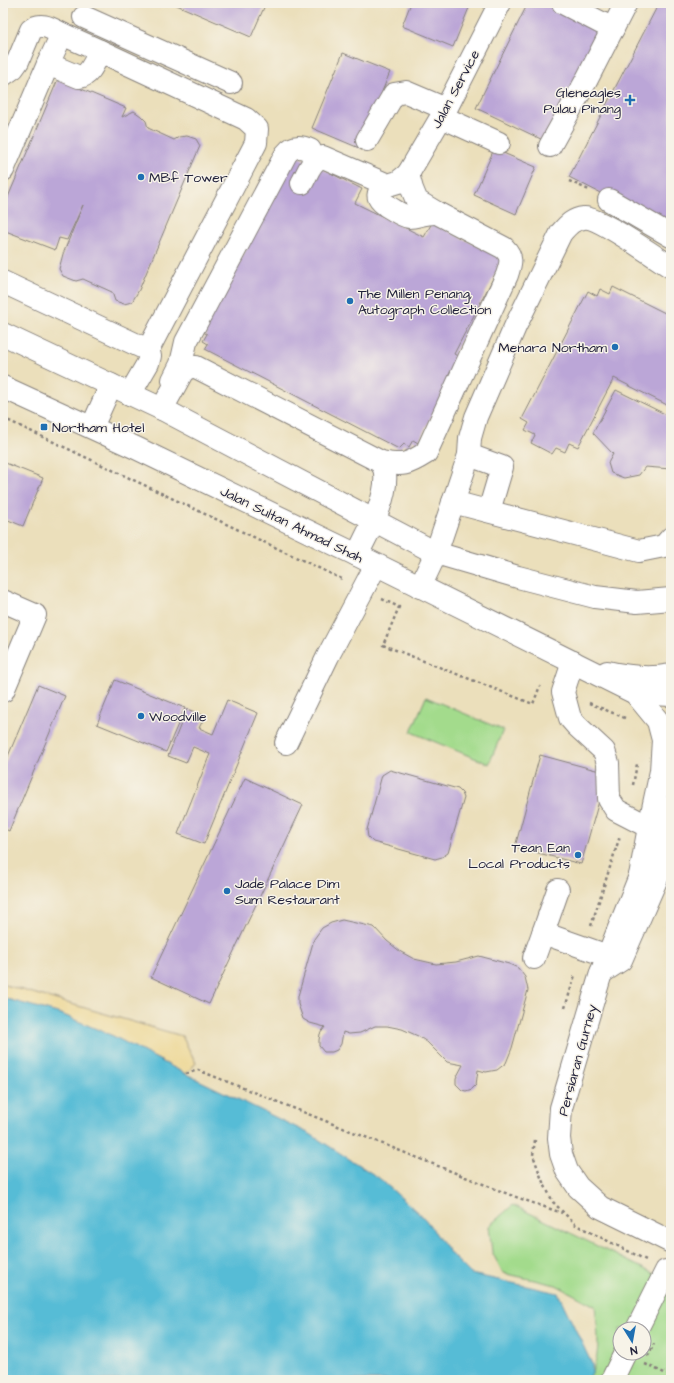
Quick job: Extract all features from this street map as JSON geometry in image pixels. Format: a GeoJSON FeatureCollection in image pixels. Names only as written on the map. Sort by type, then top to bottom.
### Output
{"type":"FeatureCollection","features":[{"type":"Feature","properties":{"kind":"main road","name":"Jalan Service"},"geometry":{"type":"LineString","coordinates":[[408,174],[444,113],[500,3]]}},
{"type":"Feature","properties":{"kind":"main road"},"geometry":{"type":"LineString","coordinates":[[563,3],[613,29]]}},
{"type":"Feature","properties":{"kind":"main road"},"geometry":{"type":"LineString","coordinates":[[550,146],[586,81],[626,3]]}},
{"type":"Feature","properties":{"kind":"main road"},"geometry":{"type":"LineString","coordinates":[[3,170],[48,64],[87,10],[231,83]]}},
{"type":"Feature","properties":{"kind":"main road"},"geometry":{"type":"LineString","coordinates":[[3,75],[13,68],[18,61],[31,30],[35,26],[42,26],[68,36],[246,119],[257,129],[256,143],[148,350],[150,356],[148,363],[121,389],[92,427]]}},
{"type":"Feature","properties":{"kind":"main road"},"geometry":{"type":"LineString","coordinates":[[48,64],[78,77],[83,77],[87,74],[100,52]]}},
{"type":"Feature","properties":{"kind":"main road"},"geometry":{"type":"LineString","coordinates":[[367,140],[394,94],[406,92],[499,143]]}},
{"type":"Feature","properties":{"kind":"main road"},"geometry":{"type":"LineString","coordinates":[[161,408],[179,369],[186,344],[290,149],[296,146],[304,147],[310,150],[304,172],[318,158],[323,157],[380,187],[398,182],[408,174],[412,189],[412,209]]}},
{"type":"Feature","properties":{"kind":"main road"},"geometry":{"type":"LineString","coordinates":[[378,522],[396,488],[404,477],[417,466],[426,453],[503,272],[511,264],[510,254],[504,248],[437,213],[412,209],[403,216],[381,202],[380,187]]}},
{"type":"Feature","properties":{"kind":"main road"},"geometry":{"type":"LineString","coordinates":[[609,200],[671,236]]}},
{"type":"Feature","properties":{"kind":"main road"},"geometry":{"type":"LineString","coordinates":[[420,587],[436,553],[469,455],[470,438],[476,417],[512,334],[561,233],[572,221],[586,217],[600,223],[671,266]]}},
{"type":"Feature","properties":{"kind":"main road"},"geometry":{"type":"LineString","coordinates":[[3,282],[148,350]]}},
{"type":"Feature","properties":{"kind":"main road"},"geometry":{"type":"LineString","coordinates":[[3,334],[161,408],[436,553],[518,577],[595,597],[637,602],[671,599]]}},
{"type":"Feature","properties":{"kind":"main road"},"geometry":{"type":"LineString","coordinates":[[186,344],[190,360],[196,367],[381,462],[397,465],[410,463],[426,453]]}},
{"type":"Feature","properties":{"kind":"main road"},"geometry":{"type":"LineString","coordinates":[[161,408],[183,371],[190,367],[196,367]]}},
{"type":"Feature","properties":{"kind":"main road","name":"Jalan Sultan Ahmad Shah"},"geometry":{"type":"LineString","coordinates":[[3,387],[92,427],[367,560],[635,693],[658,721],[663,740],[661,771],[640,876]]}},
{"type":"Feature","properties":{"kind":"main road"},"geometry":{"type":"LineString","coordinates":[[469,455],[502,467],[489,510]]}},
{"type":"Feature","properties":{"kind":"main road"},"geometry":{"type":"LineString","coordinates":[[286,743],[328,656],[367,560],[378,522],[384,490],[385,472],[381,462]]}},
{"type":"Feature","properties":{"kind":"main road"},"geometry":{"type":"LineString","coordinates":[[453,502],[489,510],[639,551],[664,546],[671,538]]}},
{"type":"Feature","properties":{"kind":"main road"},"geometry":{"type":"LineString","coordinates":[[3,601],[35,615],[3,691]]}},
{"type":"Feature","properties":{"kind":"main road"},"geometry":{"type":"LineString","coordinates":[[576,664],[563,692],[570,718],[604,751],[608,763],[609,799],[616,810],[649,827]]}},
{"type":"Feature","properties":{"kind":"main road","name":"Jalan Sultan Ahmad Shah"},"geometry":{"type":"LineString","coordinates":[[576,664],[620,675],[649,678],[671,675]]}},
{"type":"Feature","properties":{"kind":"main road"},"geometry":{"type":"LineString","coordinates":[[635,693],[671,695]]}},
{"type":"Feature","properties":{"kind":"main road"},"geometry":{"type":"LineString","coordinates":[[640,876],[671,807]]}},
{"type":"Feature","properties":{"kind":"main road"},"geometry":{"type":"LineString","coordinates":[[543,933],[604,964],[621,960],[671,846]]}},
{"type":"Feature","properties":{"kind":"main road","name":"Persiaran Gurney"},"geometry":{"type":"LineString","coordinates":[[640,876],[604,964],[561,1108],[559,1138],[561,1154],[567,1171],[578,1187],[600,1207],[671,1242]]}},
{"type":"Feature","properties":{"kind":"main road"},"geometry":{"type":"LineString","coordinates":[[534,958],[558,890]]}},
{"type":"Feature","properties":{"kind":"main road"},"geometry":{"type":"LineString","coordinates":[[641,1321],[666,1271]]}},
{"type":"Feature","properties":{"kind":"main road"},"geometry":{"type":"LineString","coordinates":[[612,1380],[621,1361]]}},
{"type":"Feature","properties":{"kind":"path"},"geometry":{"type":"LineString","coordinates":[[186,1074],[198,1070],[514,1196],[564,1213],[576,1224],[666,1271]]}},
{"type":"Feature","properties":{"kind":"path"},"geometry":{"type":"LineString","coordinates":[[645,1364],[671,1376]]}},
{"type":"Feature","properties":{"kind":"green space"},"geometry":{"type":"Polygon","coordinates":[[[426,697],[503,730],[489,764],[411,732],[426,697]]]}},
{"type":"Feature","properties":{"kind":"green space"},"geometry":{"type":"Polygon","coordinates":[[[513,1205],[671,1282],[671,1380],[588,1380],[595,1362],[598,1344],[595,1306],[556,1285],[503,1273],[492,1252],[489,1226],[513,1205]]]}},
{"type":"Feature","properties":{"kind":"sand"},"geometry":{"type":"Polygon","coordinates":[[[3,982],[5,985],[182,1036],[196,1063],[186,1074],[113,1036],[61,1014],[3,998],[3,982]]]}},
{"type":"Feature","properties":{"kind":"water"},"geometry":{"type":"Polygon","coordinates":[[[3,998],[61,1014],[113,1036],[186,1074],[310,1134],[379,1178],[425,1219],[451,1254],[471,1274],[558,1293],[592,1364],[592,1373],[587,1380],[3,1380],[3,998]]]}},
{"type":"Feature","properties":{"kind":"building"},"geometry":{"type":"Polygon","coordinates":[[[172,3],[266,3],[251,37],[172,3]]]}},
{"type":"Feature","properties":{"kind":"building"},"geometry":{"type":"Polygon","coordinates":[[[411,3],[471,3],[453,47],[402,26],[411,3]]]}},
{"type":"Feature","properties":{"kind":"building"},"geometry":{"type":"Polygon","coordinates":[[[528,3],[546,3],[600,29],[545,141],[476,108],[528,3]]]}},
{"type":"Feature","properties":{"kind":"building","name":"Gleneagles Pulau Pinang"},"geometry":{"type":"Polygon","coordinates":[[[659,3],[671,3],[671,229],[569,177],[659,3]]]}},
{"type":"Feature","properties":{"kind":"building"},"geometry":{"type":"Polygon","coordinates":[[[343,53],[390,72],[359,148],[312,128],[343,53]]]}},
{"type":"Feature","properties":{"kind":"building"},"geometry":{"type":"Polygon","coordinates":[[[58,79],[126,108],[122,117],[134,111],[146,121],[148,128],[174,140],[179,137],[187,136],[196,139],[200,146],[139,290],[132,302],[124,304],[115,301],[112,292],[83,279],[76,281],[63,276],[59,269],[63,254],[83,205],[67,240],[59,238],[55,250],[3,230],[3,209],[58,79]]]}},
{"type":"Feature","properties":{"kind":"building"},"geometry":{"type":"Polygon","coordinates":[[[494,149],[536,167],[516,214],[474,195],[494,149]]]}},
{"type":"Feature","properties":{"kind":"building","name":"The Millen Penang, Autograph Collection"},"geometry":{"type":"Polygon","coordinates":[[[295,155],[362,189],[355,203],[424,237],[432,223],[503,259],[454,354],[461,358],[418,443],[413,440],[409,447],[404,444],[399,449],[205,349],[208,344],[203,341],[207,334],[203,332],[295,155]]]}},
{"type":"Feature","properties":{"kind":"building","name":"Menara Northam"},"geometry":{"type":"Polygon","coordinates":[[[613,287],[671,316],[671,407],[614,378],[578,447],[569,443],[565,452],[556,448],[552,454],[531,443],[535,435],[525,430],[529,423],[522,419],[588,291],[597,296],[600,289],[610,294],[613,287]]]}},
{"type":"Feature","properties":{"kind":"building"},"geometry":{"type":"Polygon","coordinates":[[[616,390],[671,417],[671,469],[645,467],[639,475],[624,478],[611,473],[608,463],[613,454],[593,433],[616,390]]]}},
{"type":"Feature","properties":{"kind":"building"},"geometry":{"type":"Polygon","coordinates":[[[3,462],[43,478],[23,526],[3,518],[3,462]]]}},
{"type":"Feature","properties":{"kind":"building","name":"Woodville"},"geometry":{"type":"Polygon","coordinates":[[[115,680],[185,708],[166,752],[97,724],[115,680]]]}},
{"type":"Feature","properties":{"kind":"building"},"geometry":{"type":"Polygon","coordinates":[[[38,685],[65,696],[9,831],[3,828],[3,768],[38,685]]]}},
{"type":"Feature","properties":{"kind":"building"},"geometry":{"type":"Polygon","coordinates":[[[227,700],[258,713],[204,844],[178,834],[210,754],[193,747],[186,763],[168,756],[187,709],[205,716],[199,728],[213,734],[227,700]]]}},
{"type":"Feature","properties":{"kind":"building"},"geometry":{"type":"Polygon","coordinates":[[[540,755],[607,773],[581,864],[515,847],[540,755]]]}},
{"type":"Feature","properties":{"kind":"building"},"geometry":{"type":"Polygon","coordinates":[[[390,770],[458,789],[462,793],[464,798],[448,853],[442,857],[435,859],[373,842],[368,837],[367,830],[382,775],[390,770]]]}},
{"type":"Feature","properties":{"kind":"building","name":"Jade Palace Dim Sum Restaurant"},"geometry":{"type":"Polygon","coordinates":[[[245,778],[303,805],[209,1004],[151,977],[245,778]]]}},
{"type":"Feature","properties":{"kind":"building"},"geometry":{"type":"Polygon","coordinates":[[[342,920],[374,927],[387,941],[401,952],[414,959],[436,964],[456,962],[479,956],[518,968],[525,977],[528,990],[512,1048],[506,1063],[497,1070],[486,1072],[478,1070],[476,1085],[472,1089],[466,1091],[462,1090],[456,1084],[456,1078],[463,1065],[447,1062],[427,1042],[402,1029],[387,1026],[375,1026],[360,1033],[349,1034],[343,1032],[341,1044],[337,1050],[332,1052],[324,1052],[319,1046],[319,1040],[320,1034],[325,1027],[310,1023],[303,1019],[298,1004],[298,996],[314,939],[322,928],[331,923],[342,920]]]}},
{"type":"Feature","properties":{"kind":"place","name":"Gleneagles Pulau Pinang"},"geometry":{"type":"Point","coordinates":[630,100]}},
{"type":"Feature","properties":{"kind":"place","name":"MBf Tower"},"geometry":{"type":"Point","coordinates":[141,177]}},
{"type":"Feature","properties":{"kind":"place","name":"The Millen Penang, Autograph Collection"},"geometry":{"type":"Point","coordinates":[350,301]}},
{"type":"Feature","properties":{"kind":"place","name":"Menara Northam"},"geometry":{"type":"Point","coordinates":[615,347]}},
{"type":"Feature","properties":{"kind":"place","name":"Northam Hotel"},"geometry":{"type":"Point","coordinates":[44,427]}},
{"type":"Feature","properties":{"kind":"place","name":"Woodville"},"geometry":{"type":"Point","coordinates":[141,716]}},
{"type":"Feature","properties":{"kind":"place","name":"Tean Ean Local Products"},"geometry":{"type":"Point","coordinates":[578,855]}},
{"type":"Feature","properties":{"kind":"place","name":"Jade Palace Dim Sum Restaurant"},"geometry":{"type":"Point","coordinates":[227,891]}}]}
